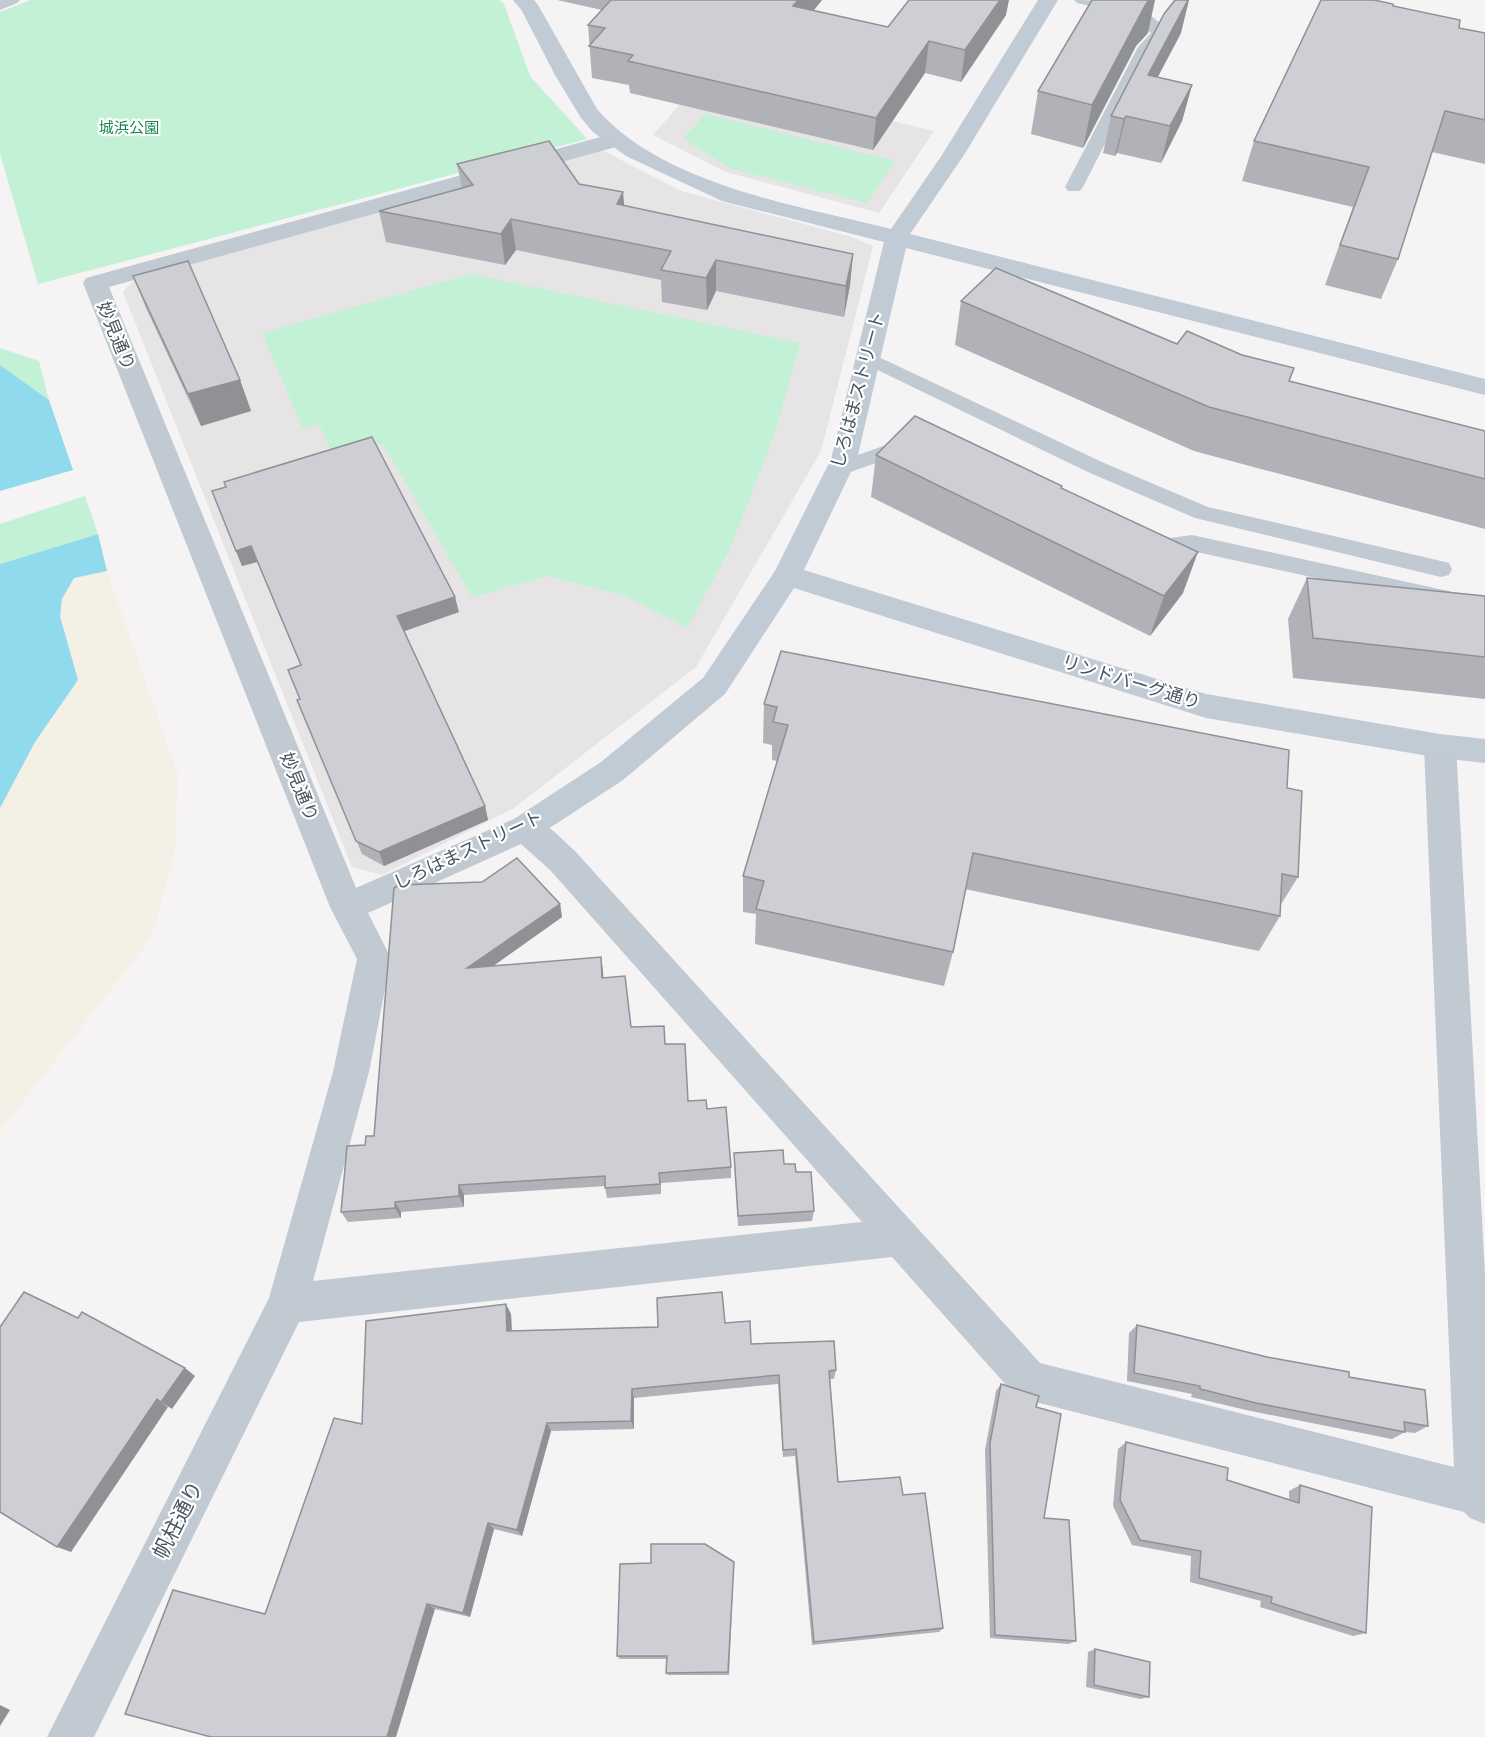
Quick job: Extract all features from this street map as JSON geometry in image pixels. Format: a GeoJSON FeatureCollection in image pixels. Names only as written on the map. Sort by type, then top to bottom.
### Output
{"type":"FeatureCollection","features":[{"type":"Feature","properties":{"kind":"street"},"geometry":{"type":"LineString","coordinates":[[523,0],[531,9],[589,115],[615,140],[666,168],[730,196],[1485,387]]}},
{"type":"Feature","properties":{"kind":"street","name":"しろはまストリート"},"geometry":{"type":"LineString","coordinates":[[347,907],[525,828],[612,771],[714,686],[787,575],[844,459],[897,237],[953,155],[1048,0]]}},
{"type":"Feature","properties":{"kind":"street","name":"妙見通り"},"geometry":{"type":"LineString","coordinates":[[287,1304],[351,1072],[374,958],[347,907],[95,283],[615,140]]}},
{"type":"Feature","properties":{"kind":"street","name":"リンドバーグ通り"},"geometry":{"type":"LineString","coordinates":[[787,575],[1206,705],[1440,746],[1485,751]]}},
{"type":"Feature","properties":{"kind":"street"},"geometry":{"type":"LineString","coordinates":[[525,828],[561,860],[1028,1380],[1480,1499],[1440,746]]}},
{"type":"Feature","properties":{"kind":"street"},"geometry":{"type":"LineString","coordinates":[[287,1304],[898,1237]]}},
{"type":"Feature","properties":{"kind":"street","name":"帆柱通り"},"geometry":{"type":"LineString","coordinates":[[70,1737],[287,1304]]}},
{"type":"Feature","properties":{"kind":"lane"},"geometry":{"type":"LineString","coordinates":[[0,5],[12,0]]}},
{"type":"Feature","properties":{"kind":"lane"},"geometry":{"type":"LineString","coordinates":[[1074,187],[1146,47],[1160,32],[1133,11],[1082,0]]}},
{"type":"Feature","properties":{"kind":"lane"},"geometry":{"type":"LineString","coordinates":[[868,358],[1087,463],[1203,513],[1441,569]]}},
{"type":"Feature","properties":{"kind":"lane"},"geometry":{"type":"LineString","coordinates":[[839,469],[915,441],[926,441]]}},
{"type":"Feature","properties":{"kind":"lane"},"geometry":{"type":"LineString","coordinates":[[1126,527],[1168,546],[1192,543],[1485,607]]}},
{"type":"Feature","properties":{"kind":"shaded area"},"geometry":{"type":"Polygon","coordinates":[[[705,76],[934,131],[879,213],[726,172],[653,135],[705,76]]]}},
{"type":"Feature","properties":{"kind":"shaded area"},"geometry":{"type":"Polygon","coordinates":[[[602,150],[681,191],[852,237],[873,246],[821,451],[696,667],[514,808],[382,875],[352,867],[123,292],[135,279],[602,150]]]}},
{"type":"Feature","properties":{"kind":"green space","name":"城浜公園"},"geometry":{"type":"Polygon","coordinates":[[[31,0],[499,0],[504,4],[530,76],[587,139],[38,284],[0,154],[0,12],[31,0]]]}},
{"type":"Feature","properties":{"kind":"green space"},"geometry":{"type":"Polygon","coordinates":[[[705,114],[895,161],[867,203],[732,169],[683,139],[705,114]]]}},
{"type":"Feature","properties":{"kind":"green space"},"geometry":{"type":"Polygon","coordinates":[[[471,274],[800,343],[775,433],[730,549],[687,628],[625,596],[548,576],[472,597],[383,444],[333,456],[319,424],[303,429],[262,333],[471,274]]]}},
{"type":"Feature","properties":{"kind":"green space"},"geometry":{"type":"Polygon","coordinates":[[[0,348],[39,361],[49,400],[0,365],[0,348]]]}},
{"type":"Feature","properties":{"kind":"green space"},"geometry":{"type":"Polygon","coordinates":[[[85,496],[98,534],[0,564],[0,524],[85,496]]]}},
{"type":"Feature","properties":{"kind":"sand"},"geometry":{"type":"Polygon","coordinates":[[[107,571],[178,775],[175,853],[151,938],[0,1131],[0,808],[35,742],[78,680],[60,616],[62,599],[74,578],[107,571]]]}},
{"type":"Feature","properties":{"kind":"water"},"geometry":{"type":"Polygon","coordinates":[[[0,365],[49,400],[73,470],[0,491],[0,365]]]}},
{"type":"Feature","properties":{"kind":"water"},"geometry":{"type":"Polygon","coordinates":[[[98,534],[107,571],[74,578],[62,599],[60,616],[78,680],[35,742],[0,808],[0,564],[98,534]]]}},
{"type":"Feature","properties":{"kind":"building"},"geometry":{"type":"Polygon","coordinates":[[[611,0],[798,0],[793,6],[888,27],[909,0],[1000,0],[965,50],[929,41],[876,118],[628,61],[633,55],[589,46],[605,28],[588,25],[611,0]]]}},
{"type":"Feature","properties":{"kind":"building"},"geometry":{"type":"Polygon","coordinates":[[[1092,0],[1149,0],[1092,105],[1038,91],[1092,0]]]}},
{"type":"Feature","properties":{"kind":"building"},"geometry":{"type":"Polygon","coordinates":[[[1175,0],[1188,0],[1148,75],[1192,85],[1170,126],[1126,116],[1124,119],[1111,116],[1164,14],[1175,0]]]}},
{"type":"Feature","properties":{"kind":"building"},"geometry":{"type":"Polygon","coordinates":[[[1321,0],[1374,0],[1460,20],[1459,28],[1485,33],[1485,120],[1445,111],[1398,259],[1340,245],[1369,167],[1254,141],[1321,0]]]}},
{"type":"Feature","properties":{"kind":"building"},"geometry":{"type":"Polygon","coordinates":[[[549,141],[579,184],[623,192],[617,204],[853,254],[846,286],[716,260],[706,278],[661,270],[671,251],[511,219],[501,234],[379,211],[473,185],[457,164],[549,141]]]}},
{"type":"Feature","properties":{"kind":"building"},"geometry":{"type":"Polygon","coordinates":[[[188,261],[240,380],[188,394],[133,276],[188,261]]]}},
{"type":"Feature","properties":{"kind":"building"},"geometry":{"type":"Polygon","coordinates":[[[996,268],[1177,344],[1187,331],[1242,355],[1294,368],[1289,381],[1485,431],[1485,479],[1209,407],[961,301],[996,268]]]}},
{"type":"Feature","properties":{"kind":"building"},"geometry":{"type":"Polygon","coordinates":[[[915,416],[1198,552],[1164,596],[876,455],[915,416]]]}},
{"type":"Feature","properties":{"kind":"building"},"geometry":{"type":"Polygon","coordinates":[[[372,437],[455,597],[397,616],[485,806],[379,852],[356,841],[297,700],[300,699],[288,670],[301,665],[251,546],[236,551],[212,491],[226,487],[224,482],[372,437]]]}},
{"type":"Feature","properties":{"kind":"building"},"geometry":{"type":"Polygon","coordinates":[[[1307,578],[1485,596],[1485,657],[1313,638],[1307,578]]]}},
{"type":"Feature","properties":{"kind":"building"},"geometry":{"type":"Polygon","coordinates":[[[781,651],[1289,750],[1287,788],[1302,791],[1298,877],[1282,874],[1280,916],[973,853],[953,952],[756,909],[764,881],[743,876],[788,725],[773,722],[777,707],[764,704],[781,651]]]}},
{"type":"Feature","properties":{"kind":"building"},"geometry":{"type":"Polygon","coordinates":[[[517,858],[560,904],[467,968],[601,957],[602,978],[625,976],[631,1027],[664,1026],[665,1044],[685,1044],[688,1101],[706,1100],[707,1109],[726,1107],[731,1167],[659,1173],[660,1184],[605,1188],[605,1176],[459,1185],[459,1196],[395,1202],[395,1208],[341,1212],[347,1146],[365,1145],[366,1136],[374,1136],[394,888],[399,885],[482,882],[517,858]]]}},
{"type":"Feature","properties":{"kind":"building"},"geometry":{"type":"Polygon","coordinates":[[[783,1150],[784,1164],[795,1164],[796,1172],[811,1172],[814,1211],[738,1216],[734,1153],[783,1150]]]}},
{"type":"Feature","properties":{"kind":"building"},"geometry":{"type":"Polygon","coordinates":[[[24,1292],[78,1318],[82,1312],[185,1368],[161,1402],[157,1399],[57,1547],[0,1512],[0,1327],[24,1292]]]}},
{"type":"Feature","properties":{"kind":"building"},"geometry":{"type":"Polygon","coordinates":[[[722,1292],[725,1323],[750,1321],[751,1344],[834,1341],[836,1370],[829,1371],[838,1482],[900,1477],[903,1495],[925,1493],[943,1628],[814,1642],[796,1449],[783,1450],[779,1375],[632,1389],[631,1421],[547,1423],[517,1530],[488,1523],[463,1613],[427,1604],[387,1737],[211,1737],[125,1714],[173,1590],[265,1614],[334,1418],[362,1424],[366,1321],[506,1304],[507,1331],[658,1327],[657,1298],[722,1292]]]}},
{"type":"Feature","properties":{"kind":"building"},"geometry":{"type":"Polygon","coordinates":[[[1137,1325],[1267,1357],[1349,1372],[1349,1377],[1425,1390],[1428,1426],[1404,1422],[1405,1432],[1256,1403],[1200,1389],[1200,1386],[1134,1373],[1137,1325]]]}},
{"type":"Feature","properties":{"kind":"building"},"geometry":{"type":"Polygon","coordinates":[[[1001,1384],[1039,1396],[1036,1407],[1061,1414],[1044,1518],[1069,1520],[1076,1641],[995,1635],[990,1443],[1001,1384]]]}},
{"type":"Feature","properties":{"kind":"building"},"geometry":{"type":"Polygon","coordinates":[[[1126,1442],[1228,1468],[1227,1480],[1299,1503],[1300,1485],[1372,1507],[1366,1633],[1271,1603],[1272,1597],[1199,1578],[1201,1551],[1140,1540],[1120,1500],[1126,1442]]]}},
{"type":"Feature","properties":{"kind":"building"},"geometry":{"type":"Polygon","coordinates":[[[651,1544],[705,1544],[734,1562],[728,1672],[666,1673],[667,1656],[617,1656],[620,1564],[651,1563],[651,1544]]]}},
{"type":"Feature","properties":{"kind":"building"},"geometry":{"type":"Polygon","coordinates":[[[1095,1649],[1150,1662],[1149,1697],[1094,1685],[1095,1649]]]}}]}
